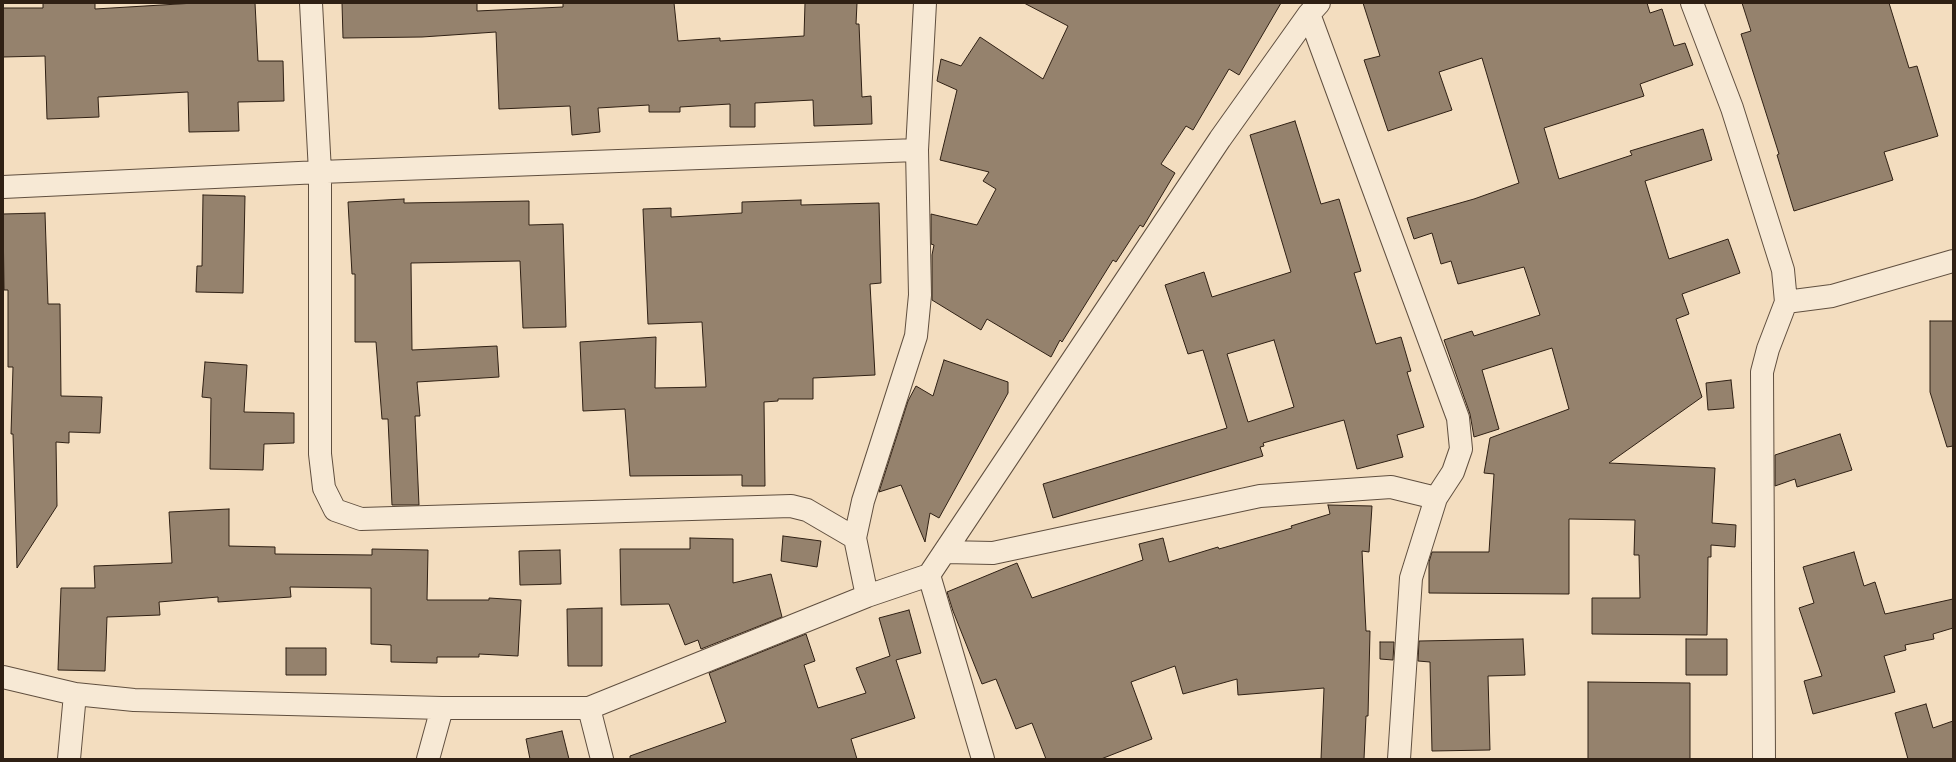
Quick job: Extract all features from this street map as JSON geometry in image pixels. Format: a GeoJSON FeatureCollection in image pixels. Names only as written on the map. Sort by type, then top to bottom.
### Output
{"type":"FeatureCollection","features":[{"type":"Feature","properties":{"kind":"street"},"geometry":{"type":"LineString","coordinates":[[311,3],[320,172],[320,454],[324,488],[335,510],[361,520],[791,506],[807,510],[855,538]]}},
{"type":"Feature","properties":{"kind":"street"},"geometry":{"type":"LineString","coordinates":[[867,596],[855,538],[863,501],[916,336],[920,295],[917,150],[925,3]]}},
{"type":"Feature","properties":{"kind":"street"},"geometry":{"type":"LineString","coordinates":[[1692,3],[1732,108],[1784,270],[1786,302],[1768,350],[1762,372],[1764,759]]}},
{"type":"Feature","properties":{"kind":"street"},"geometry":{"type":"LineString","coordinates":[[1314,8],[1458,418],[1461,449],[1453,472],[1436,498],[1411,578],[1399,759]]}},
{"type":"Feature","properties":{"kind":"street"},"geometry":{"type":"LineString","coordinates":[[3,677],[75,694],[134,700],[442,708],[588,708],[867,596],[929,575],[1220,139],[1314,8]]}},
{"type":"Feature","properties":{"kind":"street"},"geometry":{"type":"LineString","coordinates":[[3,187],[320,172],[917,150]]}},
{"type":"Feature","properties":{"kind":"street"},"geometry":{"type":"LineString","coordinates":[[1786,302],[1832,296],[1953,260]]}},
{"type":"Feature","properties":{"kind":"street"},"geometry":{"type":"LineString","coordinates":[[945,552],[993,553],[1260,496],[1391,487],[1436,498]]}},
{"type":"Feature","properties":{"kind":"street"},"geometry":{"type":"LineString","coordinates":[[929,575],[983,759]]}},
{"type":"Feature","properties":{"kind":"street"},"geometry":{"type":"LineString","coordinates":[[69,759],[75,694]]}},
{"type":"Feature","properties":{"kind":"street"},"geometry":{"type":"LineString","coordinates":[[428,759],[442,708]]}},
{"type":"Feature","properties":{"kind":"street"},"geometry":{"type":"LineString","coordinates":[[588,708],[602,759]]}},
{"type":"Feature","properties":{"kind":"building"},"geometry":{"type":"Polygon","coordinates":[[[43,3],[95,3],[95,9],[195,3],[255,3],[258,61],[283,61],[284,101],[238,102],[239,131],[189,132],[188,92],[98,97],[99,117],[47,119],[45,56],[3,57],[3,8],[43,8],[43,3]]]}},
{"type":"Feature","properties":{"kind":"building"},"geometry":{"type":"Polygon","coordinates":[[[342,3],[477,3],[477,11],[563,7],[563,3],[674,3],[678,41],[720,38],[720,41],[804,36],[805,3],[857,3],[856,24],[859,24],[862,97],[871,96],[872,124],[814,126],[813,100],[755,103],[755,127],[730,127],[730,104],[680,107],[680,112],[649,112],[649,105],[598,108],[600,132],[572,135],[570,106],[499,109],[496,32],[422,37],[343,38],[342,3]]]}},
{"type":"Feature","properties":{"kind":"building"},"geometry":{"type":"Polygon","coordinates":[[[1024,3],[1281,3],[1239,75],[1229,69],[1193,130],[1186,126],[1161,164],[1175,173],[1143,227],[1140,225],[1116,262],[1113,260],[1062,342],[1060,340],[1051,357],[987,319],[981,330],[932,300],[932,255],[934,245],[931,244],[931,214],[977,225],[996,189],[983,181],[989,172],[940,160],[957,90],[937,81],[941,59],[961,66],[980,37],[1043,79],[1068,26],[1024,3]]]}},
{"type":"Feature","properties":{"kind":"building"},"geometry":{"type":"Polygon","coordinates":[[[1363,3],[1647,3],[1650,13],[1662,9],[1674,46],[1685,43],[1693,65],[1640,84],[1644,96],[1544,128],[1559,179],[1632,155],[1630,151],[1703,129],[1712,160],[1645,181],[1669,259],[1728,239],[1740,273],[1682,294],[1689,314],[1676,319],[1702,397],[1609,463],[1715,468],[1712,523],[1736,525],[1735,547],[1711,545],[1711,557],[1708,557],[1707,635],[1592,634],[1592,598],[1640,598],[1639,555],[1634,555],[1635,520],[1569,519],[1569,594],[1429,593],[1429,562],[1432,552],[1489,552],[1494,474],[1484,473],[1490,438],[1569,409],[1552,348],[1482,370],[1499,429],[1474,437],[1470,414],[1444,340],[1472,331],[1474,336],[1540,315],[1524,267],[1458,284],[1451,261],[1441,264],[1432,233],[1414,239],[1407,218],[1474,199],[1519,183],[1482,58],[1439,72],[1452,110],[1388,131],[1364,60],[1380,56],[1363,3]]]}},
{"type":"Feature","properties":{"kind":"building"},"geometry":{"type":"Polygon","coordinates":[[[1742,3],[1889,3],[1909,68],[1917,66],[1938,136],[1884,152],[1893,180],[1794,211],[1777,155],[1779,154],[1741,34],[1751,31],[1742,3]]]}},
{"type":"Feature","properties":{"kind":"building"},"geometry":{"type":"Polygon","coordinates":[[[1295,121],[1321,204],[1339,199],[1361,271],[1354,273],[1376,344],[1401,337],[1411,371],[1407,372],[1424,427],[1397,435],[1403,457],[1357,469],[1344,420],[1263,443],[1264,446],[1260,447],[1263,456],[1053,518],[1043,484],[1227,428],[1203,350],[1188,354],[1165,285],[1204,272],[1212,297],[1291,272],[1250,135],[1295,121]],[[1274,340],[1227,354],[1248,422],[1294,407],[1274,340]]]}},
{"type":"Feature","properties":{"kind":"building"},"geometry":{"type":"Polygon","coordinates":[[[203,195],[245,196],[243,293],[196,292],[197,266],[202,266],[203,195]]]}},
{"type":"Feature","properties":{"kind":"building"},"geometry":{"type":"Polygon","coordinates":[[[404,199],[404,203],[529,201],[529,225],[563,224],[566,327],[523,328],[520,261],[411,263],[412,350],[497,346],[499,377],[417,382],[420,416],[415,416],[419,505],[392,505],[388,419],[382,419],[376,342],[355,342],[355,274],[352,274],[348,202],[404,199]]]}},
{"type":"Feature","properties":{"kind":"building"},"geometry":{"type":"Polygon","coordinates":[[[801,200],[801,205],[879,203],[881,283],[870,284],[875,375],[813,378],[813,399],[778,399],[778,401],[764,402],[765,486],[742,486],[742,475],[630,476],[625,409],[583,411],[580,342],[656,337],[655,388],[706,387],[702,322],[648,324],[643,209],[671,208],[671,217],[742,213],[742,202],[801,200]]]}},
{"type":"Feature","properties":{"kind":"building"},"geometry":{"type":"Polygon","coordinates":[[[45,213],[48,304],[60,304],[61,396],[102,397],[100,433],[69,432],[69,443],[56,442],[57,506],[17,568],[13,434],[11,434],[13,367],[8,367],[8,290],[4,290],[3,214],[45,213]]]}},
{"type":"Feature","properties":{"kind":"building"},"geometry":{"type":"Polygon","coordinates":[[[1930,321],[1953,321],[1953,446],[1947,447],[1930,392],[1930,321]]]}},
{"type":"Feature","properties":{"kind":"building"},"geometry":{"type":"Polygon","coordinates":[[[944,360],[1008,382],[1008,393],[939,518],[930,513],[925,542],[901,485],[879,492],[908,401],[916,386],[933,396],[944,360]]]}},
{"type":"Feature","properties":{"kind":"building"},"geometry":{"type":"Polygon","coordinates":[[[205,362],[247,365],[244,412],[294,413],[294,443],[264,444],[263,470],[210,469],[211,398],[202,397],[205,362]]]}},
{"type":"Feature","properties":{"kind":"building"},"geometry":{"type":"Polygon","coordinates":[[[1731,380],[1734,408],[1708,410],[1706,383],[1731,380]]]}},
{"type":"Feature","properties":{"kind":"building"},"geometry":{"type":"Polygon","coordinates":[[[1840,434],[1852,470],[1797,487],[1795,479],[1775,486],[1775,455],[1840,434]]]}},
{"type":"Feature","properties":{"kind":"building"},"geometry":{"type":"Polygon","coordinates":[[[1328,505],[1372,506],[1369,552],[1362,551],[1366,631],[1370,631],[1368,716],[1366,716],[1364,759],[1321,759],[1324,688],[1238,695],[1237,679],[1183,694],[1175,666],[1131,682],[1152,739],[1101,759],[1046,759],[1032,723],[1016,729],[996,679],[982,684],[947,592],[1017,563],[1032,598],[1143,560],[1139,544],[1163,538],[1169,562],[1218,547],[1219,549],[1292,528],[1291,526],[1330,514],[1328,505]]]}},
{"type":"Feature","properties":{"kind":"building"},"geometry":{"type":"Polygon","coordinates":[[[229,509],[229,546],[275,547],[275,554],[372,555],[372,549],[428,550],[427,600],[489,600],[489,598],[521,600],[518,656],[479,654],[479,657],[437,657],[437,663],[391,662],[391,645],[371,644],[371,588],[290,587],[291,597],[218,602],[218,597],[159,602],[160,615],[107,617],[105,671],[58,670],[61,588],[95,588],[94,566],[172,563],[169,512],[229,509]]]}},
{"type":"Feature","properties":{"kind":"building"},"geometry":{"type":"Polygon","coordinates":[[[783,536],[821,541],[817,567],[781,561],[783,536]]]}},
{"type":"Feature","properties":{"kind":"building"},"geometry":{"type":"Polygon","coordinates":[[[690,538],[733,539],[733,583],[771,574],[782,617],[701,649],[698,640],[685,645],[669,604],[621,605],[620,549],[690,549],[690,538]]]}},
{"type":"Feature","properties":{"kind":"building"},"geometry":{"type":"Polygon","coordinates":[[[560,550],[561,584],[520,585],[519,551],[560,550]]]}},
{"type":"Feature","properties":{"kind":"building"},"geometry":{"type":"Polygon","coordinates":[[[1854,552],[1864,586],[1875,582],[1885,614],[1953,599],[1953,628],[1933,634],[1934,639],[1905,645],[1906,650],[1884,656],[1895,692],[1813,714],[1804,681],[1822,676],[1799,608],[1814,603],[1803,567],[1854,552]]]}},
{"type":"Feature","properties":{"kind":"building"},"geometry":{"type":"Polygon","coordinates":[[[602,608],[602,666],[568,666],[567,609],[602,608]]]}},
{"type":"Feature","properties":{"kind":"building"},"geometry":{"type":"Polygon","coordinates":[[[909,610],[921,653],[896,660],[915,718],[851,739],[857,759],[630,759],[630,756],[726,722],[709,673],[806,634],[815,661],[804,665],[818,708],[866,693],[856,668],[890,656],[879,618],[909,610]]]}},
{"type":"Feature","properties":{"kind":"building"},"geometry":{"type":"Polygon","coordinates":[[[1523,639],[1525,675],[1488,676],[1490,750],[1432,751],[1430,662],[1418,661],[1419,641],[1523,639]]]}},
{"type":"Feature","properties":{"kind":"building"},"geometry":{"type":"Polygon","coordinates":[[[1686,639],[1727,639],[1727,675],[1686,675],[1686,639]]]}},
{"type":"Feature","properties":{"kind":"building"},"geometry":{"type":"Polygon","coordinates":[[[1380,642],[1394,642],[1393,660],[1380,659],[1380,642]]]}},
{"type":"Feature","properties":{"kind":"building"},"geometry":{"type":"Polygon","coordinates":[[[286,648],[326,648],[326,675],[286,675],[286,648]]]}},
{"type":"Feature","properties":{"kind":"building"},"geometry":{"type":"Polygon","coordinates":[[[1588,682],[1690,683],[1690,759],[1588,759],[1588,682]]]}},
{"type":"Feature","properties":{"kind":"building"},"geometry":{"type":"Polygon","coordinates":[[[1926,704],[1933,728],[1953,721],[1953,759],[1908,759],[1895,713],[1926,704]]]}},
{"type":"Feature","properties":{"kind":"building"},"geometry":{"type":"Polygon","coordinates":[[[562,731],[569,759],[530,759],[526,739],[562,731]]]}}]}
